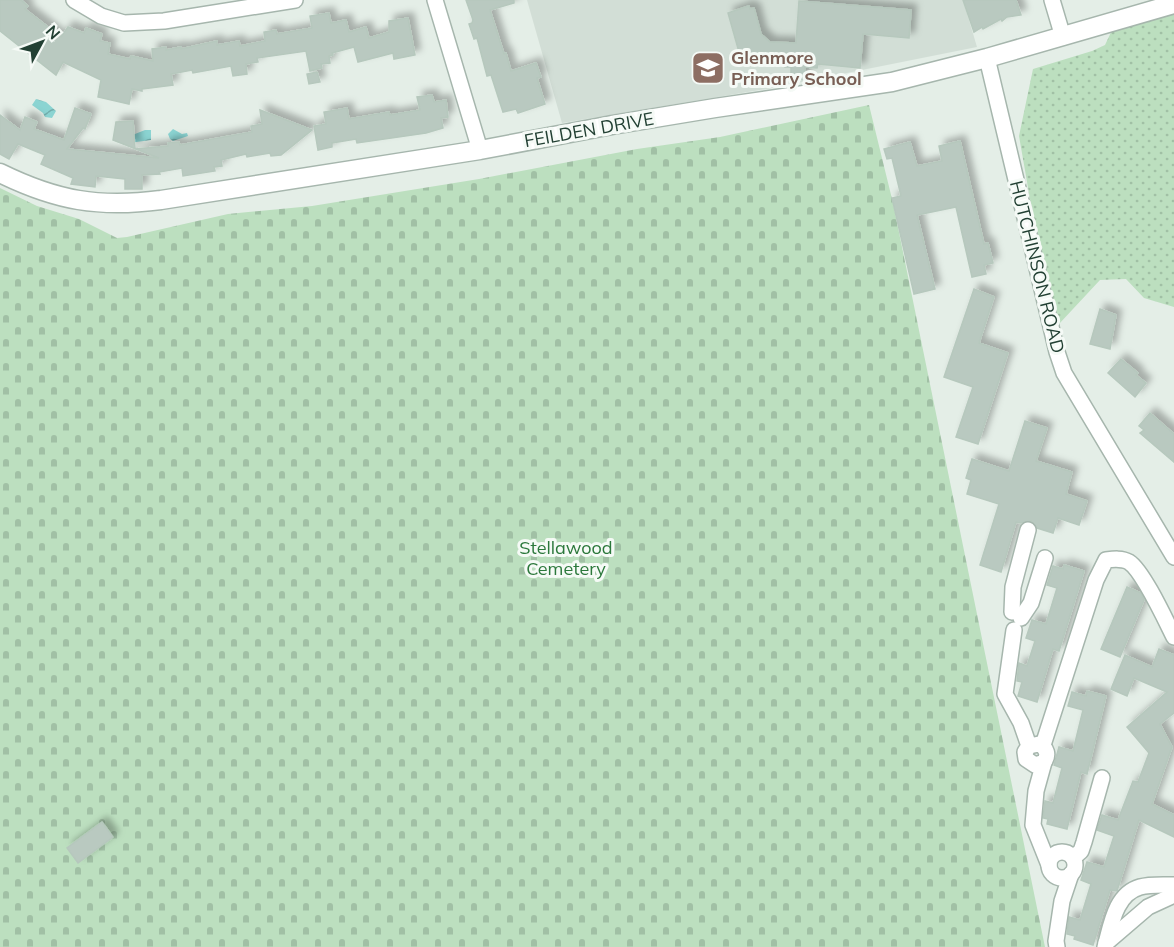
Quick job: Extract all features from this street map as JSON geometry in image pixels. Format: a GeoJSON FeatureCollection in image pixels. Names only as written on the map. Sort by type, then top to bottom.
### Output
{"type":"FeatureCollection","features":[{"type":"Feature","properties":{"kind":"street"},"geometry":{"type":"LineString","coordinates":[[74,0],[102,16],[124,23],[164,21],[296,0]]}},
{"type":"Feature","properties":{"kind":"street"},"geometry":{"type":"LineString","coordinates":[[435,0],[480,150]]}},
{"type":"Feature","properties":{"kind":"street"},"geometry":{"type":"LineString","coordinates":[[1052,0],[1063,37]]}},
{"type":"Feature","properties":{"kind":"street","name":"FEILDEN DRIVE"},"geometry":{"type":"LineString","coordinates":[[0,173],[29,188],[58,196],[89,203],[126,204],[480,150],[624,123],[892,82],[1063,37],[1174,4]]}},
{"type":"Feature","properties":{"kind":"street","name":"HUTCHINSON ROAD"},"geometry":{"type":"LineString","coordinates":[[987,58],[1060,362],[1174,557]]}},
{"type":"Feature","properties":{"kind":"street"},"geometry":{"type":"LineString","coordinates":[[1028,530],[1013,587],[1015,620],[1004,689],[1007,700],[1034,749]]}},
{"type":"Feature","properties":{"kind":"street"},"geometry":{"type":"LineString","coordinates":[[1015,620],[1031,603],[1045,558]]}},
{"type":"Feature","properties":{"kind":"street"},"geometry":{"type":"LineString","coordinates":[[1062,901],[1033,825],[1036,791],[1034,749],[1096,580],[1106,560],[1116,558],[1131,563],[1152,592],[1174,637]]}},
{"type":"Feature","properties":{"kind":"street"},"geometry":{"type":"LineString","coordinates":[[1034,749],[1047,752],[1036,791]]}},
{"type":"Feature","properties":{"kind":"street"},"geometry":{"type":"LineString","coordinates":[[1050,869],[1053,855],[1066,855],[1081,851],[1102,778]]}},
{"type":"Feature","properties":{"kind":"street"},"geometry":{"type":"LineString","coordinates":[[1042,845],[1066,855],[1074,868],[1062,901],[1057,947]]}},
{"type":"Feature","properties":{"kind":"street"},"geometry":{"type":"LineString","coordinates":[[1050,869],[1061,878],[1071,874]]}},
{"type":"Feature","properties":{"kind":"street"},"geometry":{"type":"LineString","coordinates":[[1105,945],[1114,914],[1129,893],[1143,886],[1174,885]]}},
{"type":"Feature","properties":{"kind":"street"},"geometry":{"type":"LineString","coordinates":[[1105,945],[1148,907],[1174,895]]}},
{"type":"Feature","properties":{"kind":"shaded area","name":"Glenmore Primary School"},"geometry":{"type":"Polygon","coordinates":[[[527,0],[963,0],[977,47],[772,88],[562,123],[527,0]]]}},
{"type":"Feature","properties":{"kind":"green space"},"geometry":{"type":"Polygon","coordinates":[[[1174,9],[1174,307],[1144,298],[1126,279],[1100,280],[1059,324],[1034,222],[1019,136],[1033,69],[1105,45],[1114,26],[1174,9]]]}},
{"type":"Feature","properties":{"kind":"green space","name":"Stellawood Cemetery"},"geometry":{"type":"Polygon","coordinates":[[[869,105],[893,203],[1045,947],[0,947],[0,188],[37,206],[79,219],[117,238],[228,214],[312,206],[479,179],[637,149],[720,137],[869,105]]]}},
{"type":"Feature","properties":{"kind":"water"},"geometry":{"type":"Polygon","coordinates":[[[36,99],[46,102],[56,111],[52,118],[45,117],[32,105],[36,99]]]}},
{"type":"Feature","properties":{"kind":"water"},"geometry":{"type":"Polygon","coordinates":[[[173,129],[182,134],[187,133],[188,136],[173,141],[168,134],[173,129]]]}},
{"type":"Feature","properties":{"kind":"water"},"geometry":{"type":"Polygon","coordinates":[[[151,130],[151,140],[129,143],[130,136],[151,130]]]}},
{"type":"Feature","properties":{"kind":"building"},"geometry":{"type":"Polygon","coordinates":[[[0,0],[21,0],[28,6],[25,9],[61,37],[68,27],[84,33],[86,28],[102,34],[100,41],[110,43],[108,54],[130,59],[131,56],[153,61],[152,49],[166,47],[166,50],[181,47],[181,49],[217,41],[217,45],[239,41],[240,46],[265,41],[264,32],[276,30],[277,34],[312,28],[310,16],[329,13],[331,23],[346,20],[349,32],[366,27],[369,38],[389,32],[389,21],[408,18],[415,55],[394,59],[393,53],[358,62],[354,47],[332,53],[333,55],[329,56],[330,63],[321,64],[322,68],[310,71],[306,51],[257,58],[258,62],[246,64],[247,74],[233,76],[231,66],[193,73],[192,70],[171,74],[173,85],[142,89],[142,91],[132,89],[129,104],[98,97],[101,80],[63,62],[56,75],[0,31],[0,0]]]}},
{"type":"Feature","properties":{"kind":"building"},"geometry":{"type":"Polygon","coordinates":[[[466,0],[514,0],[514,3],[490,10],[511,71],[536,63],[541,77],[537,78],[545,104],[518,113],[516,109],[503,112],[491,75],[487,76],[477,38],[474,39],[469,24],[473,20],[466,0]]]}},
{"type":"Feature","properties":{"kind":"building"},"geometry":{"type":"Polygon","coordinates":[[[963,0],[1016,0],[1021,15],[1007,17],[1002,21],[1001,19],[974,32],[963,0]]]}},
{"type":"Feature","properties":{"kind":"building"},"geometry":{"type":"Polygon","coordinates":[[[799,1],[911,10],[909,38],[863,34],[860,68],[818,64],[817,68],[805,67],[804,79],[791,79],[791,67],[785,67],[785,62],[744,59],[742,51],[739,52],[728,13],[749,6],[750,9],[754,8],[761,34],[770,42],[796,43],[799,1]]]}},
{"type":"Feature","properties":{"kind":"building"},"geometry":{"type":"Polygon","coordinates":[[[317,72],[320,82],[309,84],[307,74],[317,72]]]}},
{"type":"Feature","properties":{"kind":"building"},"geometry":{"type":"Polygon","coordinates":[[[432,95],[434,102],[446,100],[448,117],[441,118],[443,128],[426,133],[357,143],[356,139],[332,143],[332,147],[318,150],[314,126],[326,124],[324,112],[347,108],[349,119],[389,112],[390,115],[420,110],[417,97],[432,95]]]}},
{"type":"Feature","properties":{"kind":"building"},"geometry":{"type":"Polygon","coordinates":[[[75,108],[91,114],[85,129],[83,128],[67,149],[159,158],[136,149],[168,146],[168,143],[179,142],[180,145],[252,132],[251,126],[262,124],[260,110],[312,130],[281,155],[271,156],[270,153],[247,157],[246,154],[221,160],[222,166],[214,167],[215,171],[183,176],[182,168],[159,172],[160,174],[142,175],[142,189],[125,189],[125,179],[96,176],[95,187],[71,184],[73,178],[41,164],[45,155],[18,144],[9,159],[0,154],[0,115],[20,130],[25,117],[37,122],[34,129],[64,140],[75,108]]]}},
{"type":"Feature","properties":{"kind":"building"},"geometry":{"type":"Polygon","coordinates":[[[133,121],[135,149],[113,140],[116,122],[133,121]]]}},
{"type":"Feature","properties":{"kind":"building"},"geometry":{"type":"Polygon","coordinates":[[[960,141],[984,244],[988,243],[993,263],[984,265],[986,274],[972,277],[956,207],[917,215],[935,289],[914,294],[892,198],[901,196],[892,158],[887,159],[884,149],[910,142],[917,166],[942,161],[939,146],[960,141]]]}},
{"type":"Feature","properties":{"kind":"building"},"geometry":{"type":"Polygon","coordinates":[[[974,289],[994,297],[979,343],[1008,353],[978,444],[956,437],[973,387],[944,377],[974,289]]]}},
{"type":"Feature","properties":{"kind":"building"},"geometry":{"type":"Polygon","coordinates":[[[1100,309],[1116,315],[1110,349],[1090,344],[1100,309]]]}},
{"type":"Feature","properties":{"kind":"building"},"geometry":{"type":"Polygon","coordinates":[[[1121,359],[1146,383],[1135,397],[1108,373],[1121,359]]]}},
{"type":"Feature","properties":{"kind":"building"},"geometry":{"type":"Polygon","coordinates":[[[1150,413],[1174,434],[1174,462],[1140,433],[1144,430],[1139,426],[1150,413]]]}},
{"type":"Feature","properties":{"kind":"building"},"geometry":{"type":"Polygon","coordinates":[[[1025,421],[1047,428],[1036,461],[1072,472],[1066,494],[1087,501],[1079,525],[1058,518],[1053,533],[1037,528],[1031,521],[1016,522],[1001,572],[980,565],[999,504],[967,494],[971,480],[966,478],[972,459],[1009,471],[1025,421]]]}},
{"type":"Feature","properties":{"kind":"building"},"geometry":{"type":"Polygon","coordinates":[[[1064,565],[1084,571],[1059,651],[1053,649],[1037,702],[1018,696],[1022,682],[1017,681],[1019,663],[1027,666],[1035,641],[1026,638],[1032,620],[1046,624],[1057,588],[1047,585],[1053,566],[1063,569],[1064,565]]]}},
{"type":"Feature","properties":{"kind":"building"},"geometry":{"type":"Polygon","coordinates":[[[1127,587],[1141,593],[1144,600],[1120,657],[1101,649],[1127,587]]]}},
{"type":"Feature","properties":{"kind":"building"},"geometry":{"type":"Polygon","coordinates":[[[1159,649],[1174,655],[1174,713],[1160,724],[1172,747],[1152,804],[1174,815],[1174,837],[1139,820],[1117,891],[1110,890],[1093,945],[1074,939],[1075,936],[1067,934],[1069,917],[1080,920],[1091,884],[1081,880],[1087,862],[1104,867],[1114,836],[1097,830],[1102,815],[1118,820],[1133,781],[1138,782],[1149,753],[1127,727],[1167,692],[1134,678],[1127,696],[1111,689],[1125,655],[1152,667],[1159,649]]]}},
{"type":"Feature","properties":{"kind":"building"},"geometry":{"type":"Polygon","coordinates":[[[1087,691],[1106,696],[1087,774],[1081,772],[1067,829],[1047,824],[1048,819],[1043,818],[1045,801],[1053,803],[1062,768],[1054,765],[1059,747],[1073,751],[1083,710],[1068,706],[1072,692],[1086,696],[1087,691]]]}},
{"type":"Feature","properties":{"kind":"building"},"geometry":{"type":"Polygon","coordinates":[[[102,822],[113,837],[78,863],[67,848],[102,822]]]}},
{"type":"Feature","properties":{"kind":"place","name":"Glenmore Primary School"},"geometry":{"type":"Point","coordinates":[708,68]}}]}
